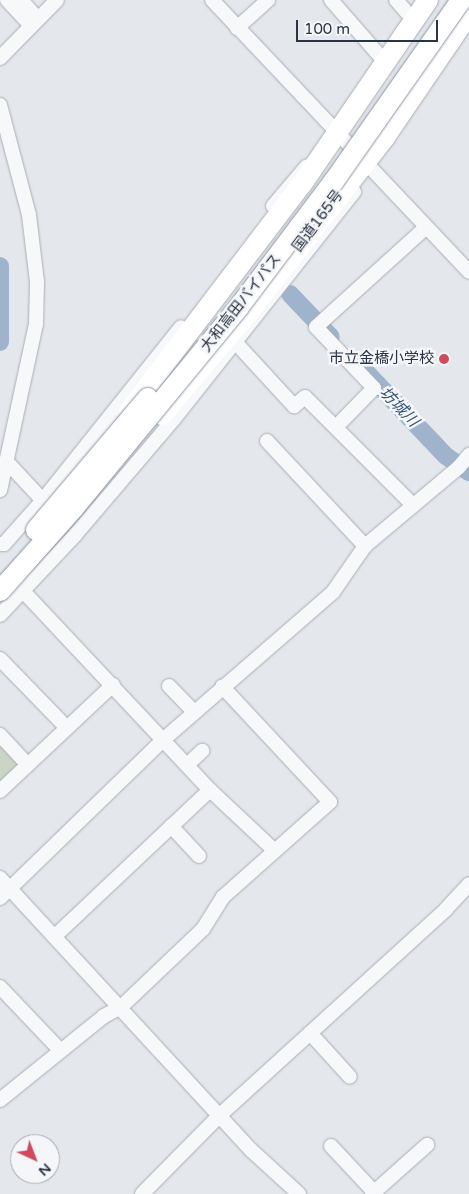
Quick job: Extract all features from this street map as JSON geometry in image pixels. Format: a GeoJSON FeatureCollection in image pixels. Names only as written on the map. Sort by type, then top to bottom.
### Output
{"type":"FeatureCollection","features":[{"type":"Feature","properties":{"kind":"highway"},"geometry":{"type":"LineString","coordinates":[[69,503],[181,341],[332,140],[428,0]]}},
{"type":"Feature","properties":{"kind":"highway","name":"大和高田バイパス"},"geometry":{"type":"LineString","coordinates":[[0,591],[276,238],[446,0]]}},
{"type":"Feature","properties":{"kind":"highway","name":"大和高田バイパス"},"geometry":{"type":"LineString","coordinates":[[0,571],[69,503],[286,246],[461,0]]}},
{"type":"Feature","properties":{"kind":"highway","name":"国道165号"},"geometry":{"type":"LineString","coordinates":[[69,503],[208,362],[364,164],[469,14]]}},
{"type":"Feature","properties":{"kind":"street"},"geometry":{"type":"LineString","coordinates":[[7,0],[35,23]]}},
{"type":"Feature","properties":{"kind":"street"},"geometry":{"type":"LineString","coordinates":[[21,0],[35,23]]}},
{"type":"Feature","properties":{"kind":"street"},"geometry":{"type":"LineString","coordinates":[[0,58],[57,0]]}},
{"type":"Feature","properties":{"kind":"street"},"geometry":{"type":"LineString","coordinates":[[212,0],[332,140],[364,164],[469,272]]}},
{"type":"Feature","properties":{"kind":"street"},"geometry":{"type":"LineString","coordinates":[[237,28],[268,0]]}},
{"type":"Feature","properties":{"kind":"street"},"geometry":{"type":"LineString","coordinates":[[331,0],[391,56],[429,72]]}},
{"type":"Feature","properties":{"kind":"street"},"geometry":{"type":"LineString","coordinates":[[396,0],[414,21]]}},
{"type":"Feature","properties":{"kind":"street"},"geometry":{"type":"LineString","coordinates":[[0,105],[29,215],[37,282],[36,324],[0,490]]}},
{"type":"Feature","properties":{"kind":"street"},"geometry":{"type":"LineString","coordinates":[[0,544],[4,544],[43,500],[293,179],[332,140]]}},
{"type":"Feature","properties":{"kind":"street"},"geometry":{"type":"LineString","coordinates":[[0,615],[76,534],[236,343],[356,190],[364,164]]}},
{"type":"Feature","properties":{"kind":"street"},"geometry":{"type":"LineString","coordinates":[[337,426],[374,388],[319,324],[426,228]]}},
{"type":"Feature","properties":{"kind":"street"},"geometry":{"type":"LineString","coordinates":[[236,343],[294,406],[305,397],[337,426],[413,505]]}},
{"type":"Feature","properties":{"kind":"street"},"geometry":{"type":"LineString","coordinates":[[267,441],[365,546]]}},
{"type":"Feature","properties":{"kind":"street"},"geometry":{"type":"LineString","coordinates":[[7,462],[76,534]]}},
{"type":"Feature","properties":{"kind":"street"},"geometry":{"type":"LineString","coordinates":[[5,893],[164,739],[222,686],[333,592],[365,546],[465,462]]}},
{"type":"Feature","properties":{"kind":"street"},"geometry":{"type":"LineString","coordinates":[[22,591],[164,739],[210,790],[274,850]]}},
{"type":"Feature","properties":{"kind":"street"},"geometry":{"type":"LineString","coordinates":[[0,659],[67,728]]}},
{"type":"Feature","properties":{"kind":"street"},"geometry":{"type":"LineString","coordinates":[[0,791],[112,685]]}},
{"type":"Feature","properties":{"kind":"street"},"geometry":{"type":"LineString","coordinates":[[168,686],[194,712]]}},
{"type":"Feature","properties":{"kind":"street"},"geometry":{"type":"LineString","coordinates":[[0,1100],[104,1016],[121,1007],[202,929],[223,897],[330,802],[222,686]]}},
{"type":"Feature","properties":{"kind":"street"},"geometry":{"type":"LineString","coordinates":[[0,736],[28,765]]}},
{"type":"Feature","properties":{"kind":"street"},"geometry":{"type":"LineString","coordinates":[[188,766],[202,751]]}},
{"type":"Feature","properties":{"kind":"street"},"geometry":{"type":"LineString","coordinates":[[55,936],[210,790]]}},
{"type":"Feature","properties":{"kind":"street"},"geometry":{"type":"LineString","coordinates":[[171,826],[198,856]]}},
{"type":"Feature","properties":{"kind":"street"},"geometry":{"type":"LineString","coordinates":[[0,878],[5,893],[55,936],[251,1150],[299,1194]]}},
{"type":"Feature","properties":{"kind":"street"},"geometry":{"type":"LineString","coordinates":[[142,1194],[220,1116],[446,909],[469,884]]}},
{"type":"Feature","properties":{"kind":"street"},"geometry":{"type":"LineString","coordinates":[[0,987],[61,1051]]}},
{"type":"Feature","properties":{"kind":"street"},"geometry":{"type":"LineString","coordinates":[[310,1033],[350,1076]]}},
{"type":"Feature","properties":{"kind":"street"},"geometry":{"type":"LineString","coordinates":[[331,1146],[373,1193],[427,1145]]}},
{"type":"Feature","properties":{"kind":"green space"},"geometry":{"type":"Polygon","coordinates":[[[0,740],[19,760],[18,767],[0,784],[0,740]]]}},
{"type":"Feature","properties":{"kind":"waterway"},"geometry":{"type":"LineString","coordinates":[[0,266],[0,342]]}},
{"type":"Feature","properties":{"kind":"waterway","name":"坊城川"},"geometry":{"type":"LineString","coordinates":[[290,294],[331,337]]}},
{"type":"Feature","properties":{"kind":"waterway","name":"坊城川"},"geometry":{"type":"LineString","coordinates":[[365,371],[446,456],[469,472]]}},
{"type":"Feature","properties":{"kind":"place","name":"市立金橋小学校"},"geometry":{"type":"Point","coordinates":[444,359]}}]}
